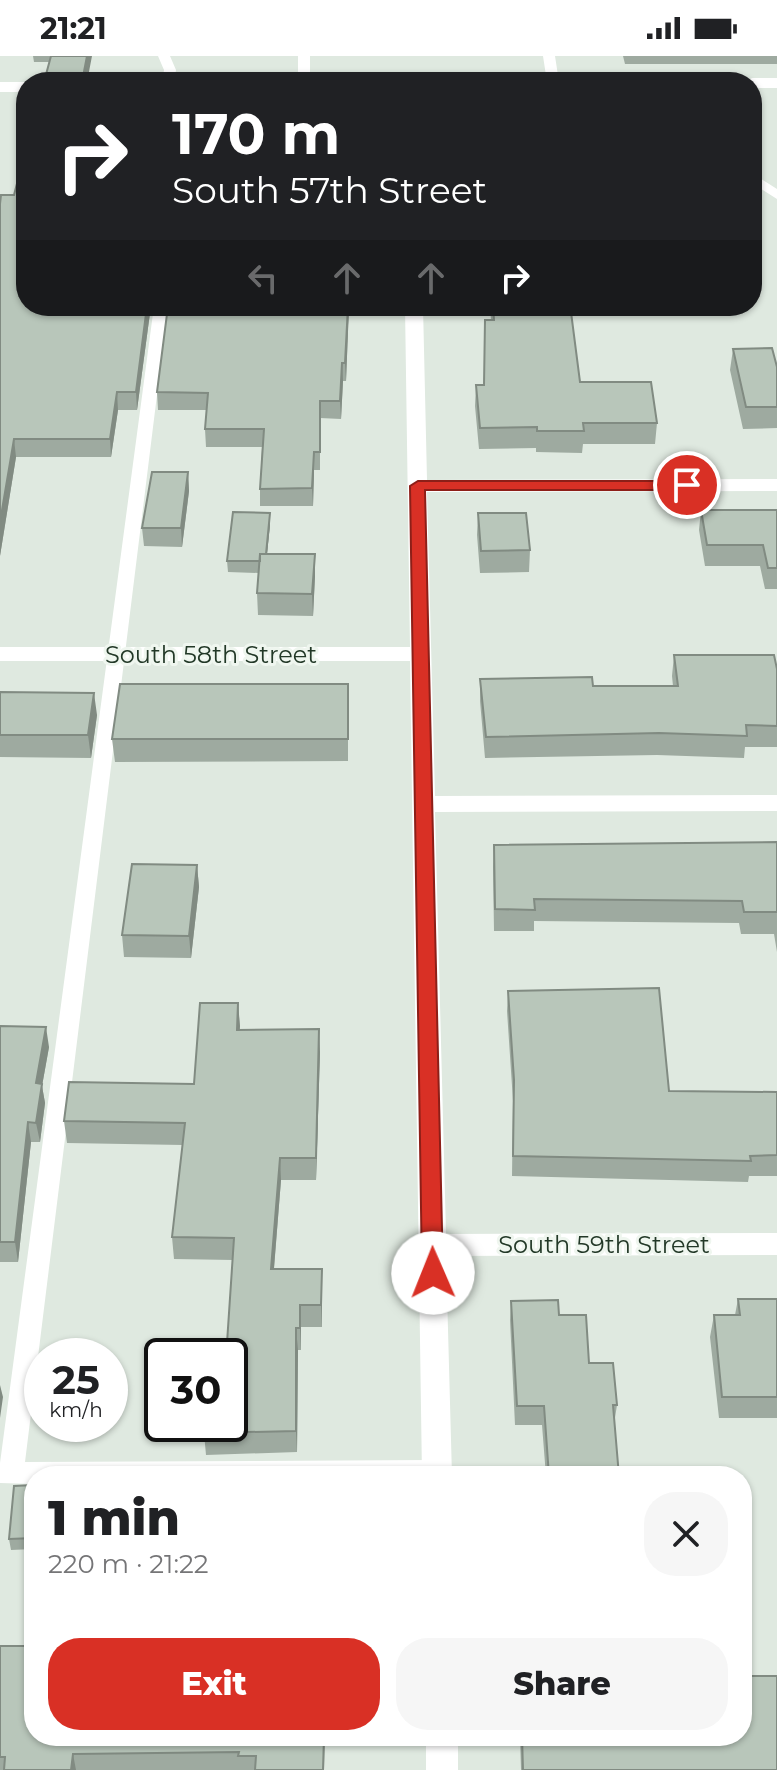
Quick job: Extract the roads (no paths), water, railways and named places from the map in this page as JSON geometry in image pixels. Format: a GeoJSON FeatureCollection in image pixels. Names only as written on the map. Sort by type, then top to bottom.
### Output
{"type":"FeatureCollection","features":[{"type":"Feature","properties":{"kind":"street"},"geometry":{"type":"LineString","coordinates":[[414,316],[437,1466]]}},
{"type":"Feature","properties":{"kind":"street"},"geometry":{"type":"LineString","coordinates":[[418,486],[777,485]]}},
{"type":"Feature","properties":{"kind":"street","name":"South 58th Street"},"geometry":{"type":"LineString","coordinates":[[0,654],[422,654]]}},
{"type":"Feature","properties":{"kind":"street"},"geometry":{"type":"LineString","coordinates":[[424,804],[777,803]]}},
{"type":"Feature","properties":{"kind":"street","name":"South 59th Street"},"geometry":{"type":"LineString","coordinates":[[432,1245],[777,1244]]}},
{"type":"Feature","properties":{"kind":"street"},"geometry":{"type":"LineString","coordinates":[[442,1746],[442,1770]]}},
{"type":"Feature","properties":{"kind":"lane"},"geometry":{"type":"LineString","coordinates":[[6,1473],[160,316]]}}]}
